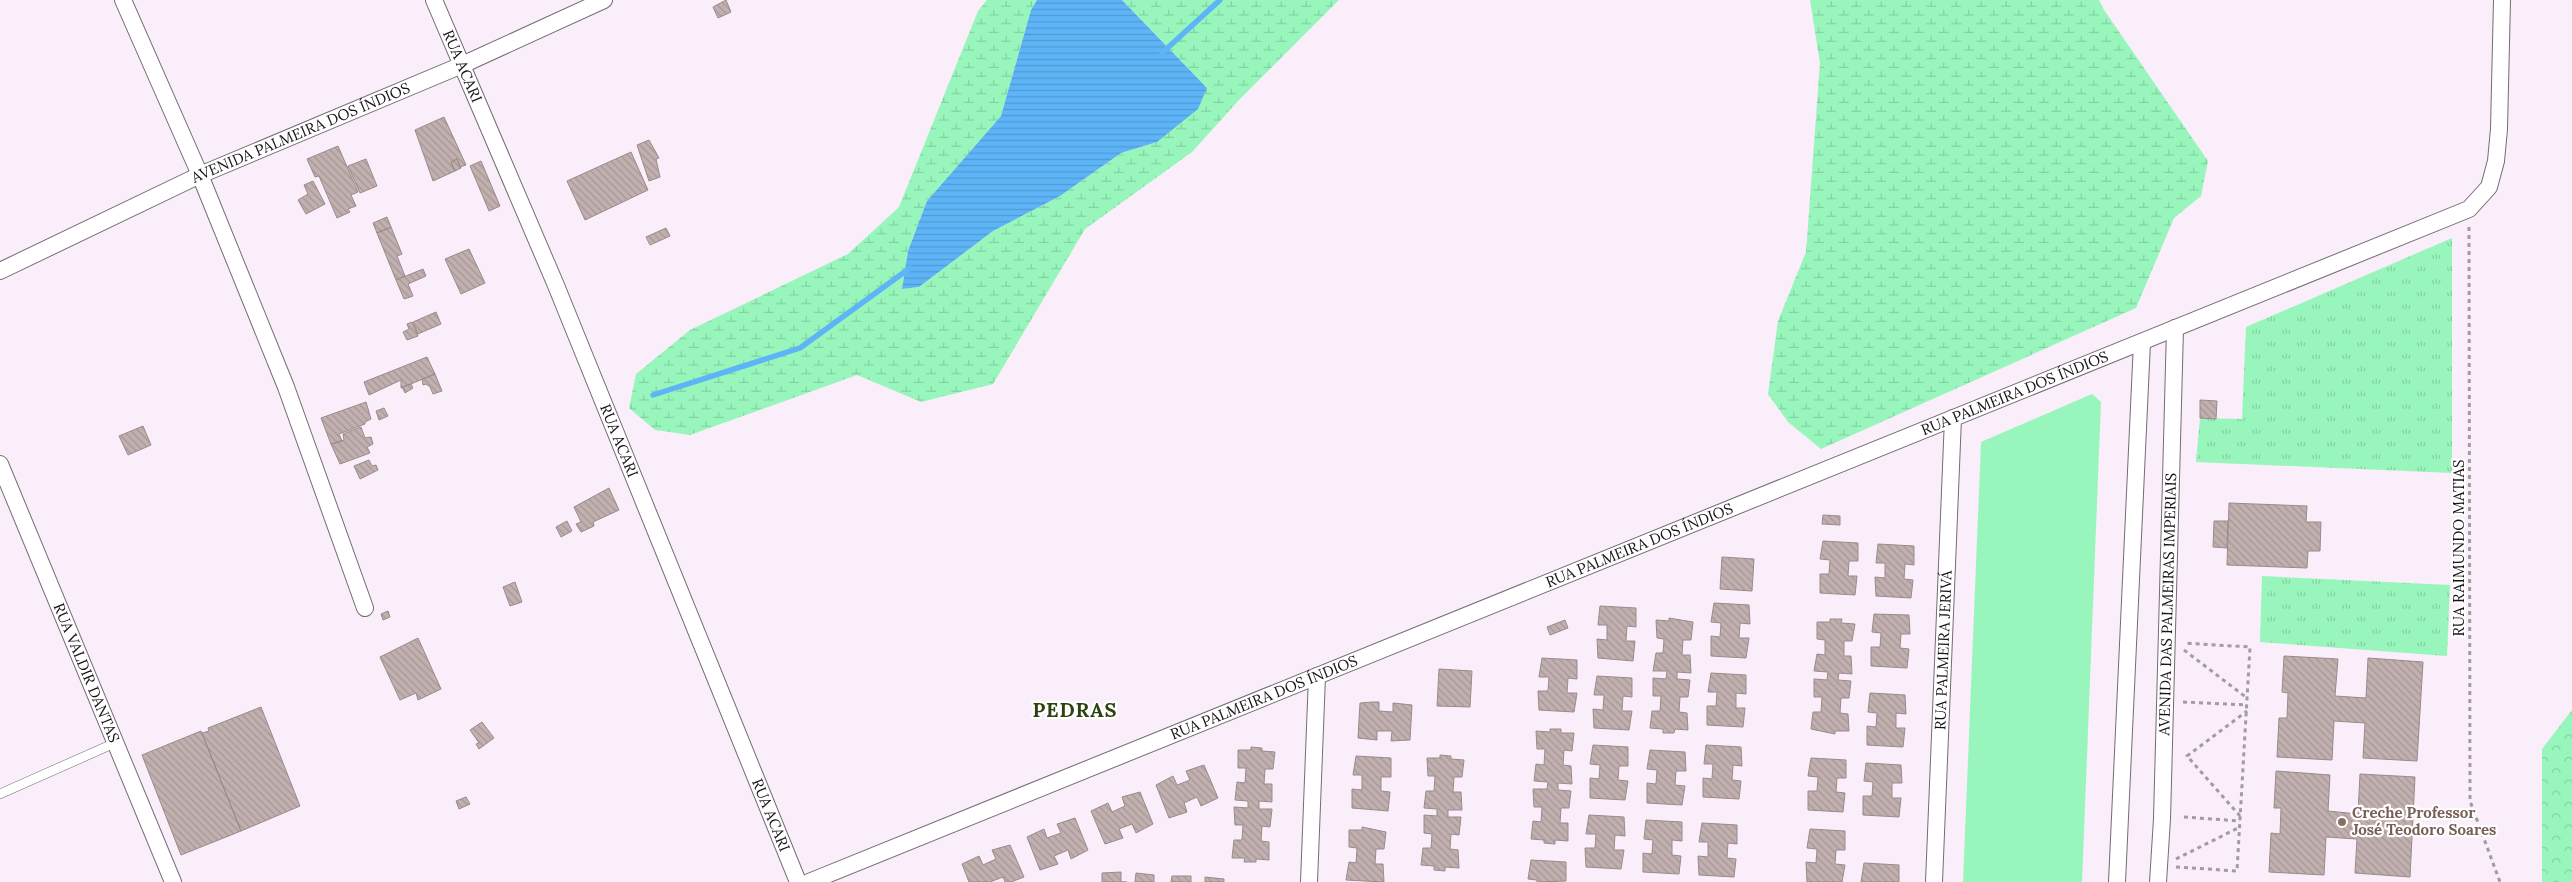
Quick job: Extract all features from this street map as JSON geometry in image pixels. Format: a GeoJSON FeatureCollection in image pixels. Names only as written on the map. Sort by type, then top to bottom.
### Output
{"type":"FeatureCollection","features":[{"type":"Feature","properties":{"kind":"street"},"geometry":{"type":"LineString","coordinates":[[123,0],[200,175],[286,387],[365,608]]}},
{"type":"Feature","properties":{"kind":"street","name":"RUA ACARI"},"geometry":{"type":"LineString","coordinates":[[434,0],[555,283],[798,882]]}},
{"type":"Feature","properties":{"kind":"street","name":"AVENIDA PALMEIRA DOS ÍNDIOS"},"geometry":{"type":"LineString","coordinates":[[0,271],[200,175],[462,65],[604,0]]}},
{"type":"Feature","properties":{"kind":"street"},"geometry":{"type":"LineString","coordinates":[[2469,209],[2489,187],[2496,161],[2499,129],[2502,0]]}},
{"type":"Feature","properties":{"kind":"street","name":"RUA PALMEIRA DOS ÍNDIOS"},"geometry":{"type":"LineString","coordinates":[[809,882],[2469,209]]}},
{"type":"Feature","properties":{"kind":"street","name":"AVENIDA DAS PALMEIRAS IMPERIAIS"},"geometry":{"type":"LineString","coordinates":[[2158,882],[2162,818],[2175,328]]}},
{"type":"Feature","properties":{"kind":"street"},"geometry":{"type":"LineString","coordinates":[[2117,882],[2142,342]]}},
{"type":"Feature","properties":{"kind":"street","name":"RUA PALMEIRA JERIVÁ"},"geometry":{"type":"LineString","coordinates":[[1934,882],[1953,418]]}},
{"type":"Feature","properties":{"kind":"street","name":"RUA VALDIR DANTAS"},"geometry":{"type":"LineString","coordinates":[[0,464],[117,742],[173,882]]}},
{"type":"Feature","properties":{"kind":"street"},"geometry":{"type":"LineString","coordinates":[[1309,882],[1317,676]]}},
{"type":"Feature","properties":{"kind":"lane"},"geometry":{"type":"LineString","coordinates":[[0,794],[117,742]]}},
{"type":"Feature","properties":{"kind":"path","name":"RUA RAIMUNDO MATIAS"},"geometry":{"type":"LineString","coordinates":[[2469,209],[2470,801],[2500,882]]}},
{"type":"Feature","properties":{"kind":"path"},"geometry":{"type":"LineString","coordinates":[[2173,866],[2237,871],[2248,698],[2250,648],[2183,643]]}},
{"type":"Feature","properties":{"kind":"path"},"geometry":{"type":"LineString","coordinates":[[2182,649],[2248,698]]}},
{"type":"Feature","properties":{"kind":"path"},"geometry":{"type":"LineString","coordinates":[[2179,702],[2247,705]]}},
{"type":"Feature","properties":{"kind":"path"},"geometry":{"type":"LineString","coordinates":[[2240,816],[2187,756],[2247,710]]}},
{"type":"Feature","properties":{"kind":"path"},"geometry":{"type":"LineString","coordinates":[[2184,817],[2240,821]]}},
{"type":"Feature","properties":{"kind":"path"},"geometry":{"type":"LineString","coordinates":[[2173,860],[2240,827]]}},
{"type":"Feature","properties":{"kind":"green space"},"geometry":{"type":"Polygon","coordinates":[[[987,0],[1037,0],[1031,10],[1001,116],[927,201],[908,251],[902,289],[919,287],[993,231],[1060,196],[1121,153],[1157,142],[1207,88],[1122,0],[1339,0],[1239,100],[1192,152],[1085,229],[993,384],[921,402],[857,375],[690,435],[655,430],[629,408],[636,374],[690,330],[848,254],[899,207],[978,11],[987,0]]]}},
{"type":"Feature","properties":{"kind":"green space"},"geometry":{"type":"Polygon","coordinates":[[[1810,0],[2099,0],[2208,161],[2201,196],[2174,218],[2136,308],[1821,449],[1788,422],[1768,394],[1778,321],[1806,252],[1820,63],[1810,0]]]}},
{"type":"Feature","properties":{"kind":"green space"},"geometry":{"type":"Polygon","coordinates":[[[2452,238],[2452,473],[2196,462],[2200,418],[2242,419],[2246,327],[2452,238]]]}},
{"type":"Feature","properties":{"kind":"green space"},"geometry":{"type":"Polygon","coordinates":[[[2092,394],[2101,402],[2082,882],[1963,882],[1981,442],[2092,394]]]}},
{"type":"Feature","properties":{"kind":"green space"},"geometry":{"type":"Polygon","coordinates":[[[2262,576],[2450,585],[2447,656],[2260,642],[2262,576]]]}},
{"type":"Feature","properties":{"kind":"green space"},"geometry":{"type":"Polygon","coordinates":[[[2572,710],[2572,882],[2542,882],[2542,749],[2572,710]]]}},
{"type":"Feature","properties":{"kind":"water"},"geometry":{"type":"Polygon","coordinates":[[[1037,0],[1122,0],[1207,88],[1198,109],[1157,142],[1121,153],[1060,196],[993,231],[919,287],[902,289],[908,251],[927,201],[1001,116],[1031,10],[1037,0]]]}},
{"type":"Feature","properties":{"kind":"building"},"geometry":{"type":"Polygon","coordinates":[[[726,0],[731,12],[718,18],[713,7],[726,0]]]}},
{"type":"Feature","properties":{"kind":"building"},"geometry":{"type":"Polygon","coordinates":[[[444,117],[466,165],[460,167],[457,159],[451,162],[455,171],[433,181],[415,130],[444,117]]]}},
{"type":"Feature","properties":{"kind":"building"},"geometry":{"type":"Polygon","coordinates":[[[649,140],[659,158],[656,159],[660,177],[649,181],[637,145],[649,140]]]}},
{"type":"Feature","properties":{"kind":"building"},"geometry":{"type":"Polygon","coordinates":[[[338,146],[358,192],[351,195],[356,206],[348,209],[350,212],[337,218],[319,176],[315,177],[307,159],[338,146]]]}},
{"type":"Feature","properties":{"kind":"building"},"geometry":{"type":"Polygon","coordinates":[[[631,152],[648,190],[585,220],[567,181],[631,152]]]}},
{"type":"Feature","properties":{"kind":"building"},"geometry":{"type":"Polygon","coordinates":[[[366,159],[377,186],[360,193],[348,166],[366,159]]]}},
{"type":"Feature","properties":{"kind":"building"},"geometry":{"type":"Polygon","coordinates":[[[457,159],[461,168],[455,171],[451,162],[457,159]]]}},
{"type":"Feature","properties":{"kind":"building"},"geometry":{"type":"Polygon","coordinates":[[[481,161],[500,206],[489,211],[470,166],[481,161]]]}},
{"type":"Feature","properties":{"kind":"building"},"geometry":{"type":"Polygon","coordinates":[[[313,181],[325,204],[306,214],[298,200],[308,194],[304,185],[313,181]]]}},
{"type":"Feature","properties":{"kind":"building"},"geometry":{"type":"Polygon","coordinates":[[[387,217],[391,227],[377,233],[373,223],[387,217]]]}},
{"type":"Feature","properties":{"kind":"building"},"geometry":{"type":"Polygon","coordinates":[[[391,227],[402,254],[397,256],[405,276],[396,280],[377,233],[391,227]]]}},
{"type":"Feature","properties":{"kind":"building"},"geometry":{"type":"Polygon","coordinates":[[[666,228],[670,236],[650,245],[646,237],[666,228]]]}},
{"type":"Feature","properties":{"kind":"building"},"geometry":{"type":"Polygon","coordinates":[[[469,249],[485,283],[461,294],[445,259],[469,249]]]}},
{"type":"Feature","properties":{"kind":"building"},"geometry":{"type":"Polygon","coordinates":[[[423,269],[426,276],[408,284],[413,296],[404,299],[396,280],[423,269]]]}},
{"type":"Feature","properties":{"kind":"building"},"geometry":{"type":"Polygon","coordinates":[[[436,312],[441,324],[418,334],[413,322],[436,312]]]}},
{"type":"Feature","properties":{"kind":"building"},"geometry":{"type":"Polygon","coordinates":[[[412,322],[418,336],[407,340],[403,332],[409,329],[407,324],[412,322]]]}},
{"type":"Feature","properties":{"kind":"building"},"geometry":{"type":"Polygon","coordinates":[[[427,357],[435,374],[401,388],[401,380],[369,395],[364,382],[427,357]]]}},
{"type":"Feature","properties":{"kind":"building"},"geometry":{"type":"Polygon","coordinates":[[[435,374],[442,391],[433,394],[430,387],[426,384],[423,385],[422,379],[435,374]]]}},
{"type":"Feature","properties":{"kind":"building"},"geometry":{"type":"Polygon","coordinates":[[[411,384],[413,388],[405,393],[402,387],[411,384]]]}},
{"type":"Feature","properties":{"kind":"building"},"geometry":{"type":"Polygon","coordinates":[[[2200,400],[2217,401],[2216,419],[2200,418],[2200,400]]]}},
{"type":"Feature","properties":{"kind":"building"},"geometry":{"type":"Polygon","coordinates":[[[366,402],[371,419],[365,422],[365,424],[339,434],[342,441],[331,444],[321,418],[366,402]]]}},
{"type":"Feature","properties":{"kind":"building"},"geometry":{"type":"Polygon","coordinates":[[[384,408],[388,416],[379,420],[376,411],[384,408]]]}},
{"type":"Feature","properties":{"kind":"building"},"geometry":{"type":"Polygon","coordinates":[[[143,426],[151,445],[128,455],[119,436],[143,426]]]}},
{"type":"Feature","properties":{"kind":"building"},"geometry":{"type":"Polygon","coordinates":[[[361,427],[365,438],[371,437],[373,444],[367,447],[370,453],[340,464],[331,444],[344,440],[343,434],[361,427]]]}},
{"type":"Feature","properties":{"kind":"building"},"geometry":{"type":"Polygon","coordinates":[[[369,460],[372,466],[376,465],[378,470],[360,479],[354,466],[369,460]]]}},
{"type":"Feature","properties":{"kind":"building"},"geometry":{"type":"Polygon","coordinates":[[[609,488],[619,510],[593,522],[594,526],[581,532],[576,524],[581,522],[574,507],[609,488]]]}},
{"type":"Feature","properties":{"kind":"building"},"geometry":{"type":"Polygon","coordinates":[[[2229,503],[2307,506],[2306,522],[2321,522],[2320,551],[2308,551],[2307,568],[2227,565],[2229,503]]]}},
{"type":"Feature","properties":{"kind":"building"},"geometry":{"type":"Polygon","coordinates":[[[1823,515],[1840,516],[1840,525],[1822,524],[1823,515]]]}},
{"type":"Feature","properties":{"kind":"building"},"geometry":{"type":"Polygon","coordinates":[[[567,521],[572,531],[561,537],[556,527],[567,521]]]}},
{"type":"Feature","properties":{"kind":"building"},"geometry":{"type":"Polygon","coordinates":[[[2214,521],[2228,521],[2227,548],[2213,547],[2214,521]]]}},
{"type":"Feature","properties":{"kind":"building"},"geometry":{"type":"Polygon","coordinates":[[[1823,541],[1858,543],[1858,561],[1849,561],[1848,576],[1857,576],[1855,595],[1820,593],[1820,574],[1829,574],[1830,560],[1820,559],[1823,541]]]}},
{"type":"Feature","properties":{"kind":"building"},"geometry":{"type":"Polygon","coordinates":[[[1878,544],[1914,546],[1914,565],[1905,564],[1904,579],[1913,580],[1911,598],[1876,596],[1875,577],[1885,578],[1885,563],[1876,563],[1878,544]]]}},
{"type":"Feature","properties":{"kind":"building"},"geometry":{"type":"Polygon","coordinates":[[[1722,557],[1754,559],[1752,591],[1720,589],[1722,557]]]}},
{"type":"Feature","properties":{"kind":"building"},"geometry":{"type":"Polygon","coordinates":[[[515,582],[522,602],[510,606],[503,587],[515,582]]]}},
{"type":"Feature","properties":{"kind":"building"},"geometry":{"type":"Polygon","coordinates":[[[1714,603],[1749,605],[1750,624],[1740,623],[1739,638],[1749,638],[1746,658],[1711,656],[1711,636],[1720,637],[1721,623],[1711,622],[1714,603]]]}},
{"type":"Feature","properties":{"kind":"building"},"geometry":{"type":"Polygon","coordinates":[[[1600,606],[1636,608],[1636,627],[1627,626],[1626,641],[1635,641],[1633,661],[1598,658],[1597,639],[1607,640],[1607,625],[1598,625],[1600,606]]]}},
{"type":"Feature","properties":{"kind":"building"},"geometry":{"type":"Polygon","coordinates":[[[388,611],[390,617],[383,620],[381,614],[388,611]]]}},
{"type":"Feature","properties":{"kind":"building"},"geometry":{"type":"Polygon","coordinates":[[[1874,614],[1909,615],[1910,634],[1901,634],[1900,648],[1909,649],[1907,668],[1871,666],[1871,647],[1880,647],[1881,633],[1872,632],[1874,614]]]}},
{"type":"Feature","properties":{"kind":"building"},"geometry":{"type":"Polygon","coordinates":[[[1669,618],[1693,622],[1691,640],[1683,640],[1682,655],[1690,655],[1691,673],[1677,672],[1677,679],[1690,680],[1688,697],[1680,697],[1679,712],[1687,713],[1688,730],[1675,729],[1674,733],[1663,733],[1663,729],[1650,728],[1652,711],[1660,711],[1661,696],[1653,696],[1653,678],[1666,679],[1667,671],[1653,671],[1656,653],[1663,653],[1664,639],[1657,638],[1656,620],[1669,621],[1669,618]]]}},
{"type":"Feature","properties":{"kind":"building"},"geometry":{"type":"Polygon","coordinates":[[[1830,619],[1842,619],[1841,623],[1855,624],[1852,641],[1844,641],[1844,656],[1851,656],[1852,674],[1839,673],[1838,680],[1851,681],[1849,698],[1841,698],[1840,713],[1848,714],[1849,731],[1835,731],[1835,734],[1811,729],[1813,712],[1821,712],[1822,697],[1814,697],[1814,679],[1827,680],[1828,672],[1814,671],[1817,654],[1825,655],[1825,640],[1817,639],[1817,622],[1830,622],[1830,619]]]}},
{"type":"Feature","properties":{"kind":"building"},"geometry":{"type":"Polygon","coordinates":[[[1565,620],[1568,628],[1550,635],[1547,627],[1565,620]]]}},
{"type":"Feature","properties":{"kind":"building"},"geometry":{"type":"Polygon","coordinates":[[[418,638],[441,689],[418,700],[416,693],[400,700],[380,657],[418,638]]]}},
{"type":"Feature","properties":{"kind":"building"},"geometry":{"type":"Polygon","coordinates":[[[2284,656],[2338,659],[2335,696],[2366,698],[2368,658],[2423,662],[2417,761],[2363,758],[2365,723],[2334,721],[2332,760],[2277,757],[2279,718],[2287,718],[2288,693],[2282,692],[2284,656]]]}},
{"type":"Feature","properties":{"kind":"building"},"geometry":{"type":"Polygon","coordinates":[[[1542,658],[1577,660],[1577,679],[1568,678],[1567,693],[1577,693],[1574,712],[1539,710],[1538,691],[1548,691],[1549,677],[1539,677],[1542,658]]]}},
{"type":"Feature","properties":{"kind":"building"},"geometry":{"type":"Polygon","coordinates":[[[1439,669],[1472,671],[1470,707],[1437,706],[1439,669]]]}},
{"type":"Feature","properties":{"kind":"building"},"geometry":{"type":"Polygon","coordinates":[[[1711,673],[1746,675],[1746,694],[1736,693],[1736,708],[1745,708],[1743,727],[1707,725],[1707,706],[1716,706],[1717,692],[1708,692],[1711,673]]]}},
{"type":"Feature","properties":{"kind":"building"},"geometry":{"type":"Polygon","coordinates":[[[1597,676],[1632,678],[1632,697],[1623,696],[1622,711],[1632,711],[1629,730],[1594,728],[1593,709],[1603,710],[1604,695],[1594,695],[1597,676]]]}},
{"type":"Feature","properties":{"kind":"building"},"geometry":{"type":"Polygon","coordinates":[[[1870,693],[1905,695],[1906,714],[1896,713],[1896,728],[1905,728],[1903,747],[1867,745],[1867,726],[1876,727],[1877,713],[1868,712],[1870,693]]]}},
{"type":"Feature","properties":{"kind":"building"},"geometry":{"type":"Polygon","coordinates":[[[1379,702],[1379,711],[1393,712],[1393,703],[1412,705],[1410,740],[1391,741],[1392,731],[1377,731],[1377,740],[1358,738],[1360,703],[1379,702]]]}},
{"type":"Feature","properties":{"kind":"building"},"geometry":{"type":"Polygon","coordinates":[[[261,707],[300,806],[241,831],[202,733],[209,731],[208,728],[261,707]]]}},
{"type":"Feature","properties":{"kind":"building"},"geometry":{"type":"Polygon","coordinates":[[[482,722],[494,738],[479,749],[476,744],[479,743],[470,730],[482,722]]]}},
{"type":"Feature","properties":{"kind":"building"},"geometry":{"type":"Polygon","coordinates":[[[1550,729],[1561,729],[1561,733],[1574,733],[1572,751],[1564,750],[1563,765],[1571,766],[1572,784],[1558,783],[1558,790],[1571,791],[1569,808],[1561,808],[1560,823],[1568,823],[1568,841],[1555,840],[1555,844],[1544,843],[1544,840],[1531,839],[1533,821],[1541,822],[1542,807],[1534,807],[1533,789],[1547,789],[1548,782],[1534,781],[1536,764],[1544,765],[1545,749],[1537,749],[1536,731],[1550,732],[1550,729]]]}},
{"type":"Feature","properties":{"kind":"building"},"geometry":{"type":"Polygon","coordinates":[[[201,731],[241,831],[181,855],[142,755],[201,731]]]}},
{"type":"Feature","properties":{"kind":"building"},"geometry":{"type":"Polygon","coordinates":[[[1593,745],[1628,747],[1628,766],[1619,766],[1618,780],[1628,781],[1625,800],[1590,798],[1590,778],[1599,779],[1600,765],[1590,764],[1593,745]]]}},
{"type":"Feature","properties":{"kind":"building"},"geometry":{"type":"Polygon","coordinates":[[[1706,745],[1741,747],[1742,766],[1733,765],[1732,780],[1741,781],[1739,799],[1703,797],[1703,778],[1712,779],[1713,764],[1704,764],[1706,745]]]}},
{"type":"Feature","properties":{"kind":"building"},"geometry":{"type":"Polygon","coordinates":[[[1251,747],[1262,748],[1262,751],[1275,752],[1273,769],[1265,769],[1264,784],[1272,784],[1272,802],[1259,801],[1259,809],[1272,809],[1270,827],[1262,826],[1261,841],[1269,842],[1269,860],[1256,859],[1256,862],[1244,862],[1245,858],[1232,858],[1234,840],[1242,840],[1243,825],[1235,825],[1234,807],[1248,808],[1248,801],[1235,800],[1237,782],[1245,783],[1246,768],[1238,768],[1238,750],[1251,750],[1251,747]]]}},
{"type":"Feature","properties":{"kind":"building"},"geometry":{"type":"Polygon","coordinates":[[[1650,750],[1685,752],[1686,771],[1676,771],[1675,785],[1685,786],[1682,805],[1647,803],[1647,783],[1656,784],[1657,770],[1647,769],[1650,750]]]}},
{"type":"Feature","properties":{"kind":"building"},"geometry":{"type":"Polygon","coordinates":[[[1440,755],[1451,756],[1451,759],[1464,760],[1462,777],[1454,777],[1453,792],[1461,792],[1462,810],[1448,810],[1448,817],[1461,817],[1459,835],[1451,834],[1450,849],[1458,850],[1459,868],[1445,867],[1445,871],[1434,870],[1434,866],[1421,865],[1423,848],[1431,848],[1432,834],[1424,833],[1424,815],[1437,816],[1437,809],[1424,808],[1426,791],[1434,791],[1435,776],[1428,776],[1427,758],[1440,758],[1440,755]]]}},
{"type":"Feature","properties":{"kind":"building"},"geometry":{"type":"Polygon","coordinates":[[[1356,756],[1391,758],[1391,777],[1381,777],[1381,791],[1390,792],[1388,811],[1352,808],[1352,789],[1362,790],[1362,775],[1353,775],[1356,756]]]}},
{"type":"Feature","properties":{"kind":"building"},"geometry":{"type":"Polygon","coordinates":[[[1811,758],[1846,760],[1846,778],[1837,778],[1836,792],[1845,793],[1843,812],[1808,810],[1808,791],[1817,791],[1818,777],[1808,776],[1811,758]]]}},
{"type":"Feature","properties":{"kind":"building"},"geometry":{"type":"Polygon","coordinates":[[[1866,763],[1901,765],[1902,783],[1892,783],[1892,798],[1901,798],[1899,817],[1863,815],[1863,796],[1872,796],[1873,782],[1864,781],[1866,763]]]}},
{"type":"Feature","properties":{"kind":"building"},"geometry":{"type":"Polygon","coordinates":[[[1204,765],[1218,798],[1201,806],[1197,797],[1184,803],[1187,812],[1169,818],[1156,785],[1173,776],[1177,785],[1190,780],[1186,771],[1204,765]]]}},
{"type":"Feature","properties":{"kind":"building"},"geometry":{"type":"Polygon","coordinates":[[[2276,771],[2330,775],[2328,811],[2358,814],[2360,774],[2415,777],[2410,877],[2355,873],[2357,839],[2326,837],[2324,875],[2269,872],[2271,833],[2280,834],[2281,808],[2274,808],[2276,771]]]}},
{"type":"Feature","properties":{"kind":"building"},"geometry":{"type":"Polygon","coordinates":[[[1140,792],[1153,824],[1136,833],[1132,824],[1119,829],[1123,838],[1105,844],[1091,811],[1108,803],[1112,812],[1125,806],[1122,797],[1140,792]]]}},
{"type":"Feature","properties":{"kind":"building"},"geometry":{"type":"Polygon","coordinates":[[[466,797],[470,804],[459,809],[456,801],[466,797]]]}},
{"type":"Feature","properties":{"kind":"building"},"geometry":{"type":"Polygon","coordinates":[[[1589,815],[1624,817],[1625,836],[1615,835],[1614,850],[1624,850],[1621,869],[1586,867],[1585,848],[1595,848],[1596,834],[1586,834],[1589,815]]]}},
{"type":"Feature","properties":{"kind":"building"},"geometry":{"type":"Polygon","coordinates":[[[1075,818],[1088,850],[1071,859],[1068,850],[1054,856],[1058,864],[1040,870],[1027,837],[1044,829],[1047,838],[1061,833],[1057,824],[1075,818]]]}},
{"type":"Feature","properties":{"kind":"building"},"geometry":{"type":"Polygon","coordinates":[[[1646,820],[1682,822],[1682,841],[1672,840],[1672,855],[1681,856],[1679,874],[1643,872],[1643,853],[1652,854],[1653,840],[1644,839],[1646,820]]]}},
{"type":"Feature","properties":{"kind":"building"},"geometry":{"type":"Polygon","coordinates":[[[1702,823],[1737,825],[1737,844],[1728,843],[1727,858],[1736,859],[1734,877],[1699,875],[1698,856],[1708,857],[1708,842],[1699,842],[1702,823]]]}},
{"type":"Feature","properties":{"kind":"building"},"geometry":{"type":"Polygon","coordinates":[[[1362,827],[1386,832],[1384,849],[1376,849],[1375,864],[1383,864],[1384,882],[1346,880],[1349,862],[1356,863],[1357,848],[1349,847],[1349,830],[1362,830],[1362,827]]]}},
{"type":"Feature","properties":{"kind":"building"},"geometry":{"type":"Polygon","coordinates":[[[1810,829],[1845,831],[1845,850],[1836,850],[1835,864],[1845,865],[1842,882],[1807,882],[1806,862],[1816,863],[1817,849],[1807,848],[1810,829]]]}},
{"type":"Feature","properties":{"kind":"building"},"geometry":{"type":"Polygon","coordinates":[[[1010,845],[1024,877],[1011,882],[1005,882],[1003,877],[990,882],[969,882],[962,864],[979,856],[983,865],[996,859],[992,850],[1010,845]]]}},
{"type":"Feature","properties":{"kind":"building"},"geometry":{"type":"Polygon","coordinates":[[[1531,860],[1566,862],[1566,881],[1537,882],[1537,880],[1528,879],[1531,860]]]}},
{"type":"Feature","properties":{"kind":"building"},"geometry":{"type":"Polygon","coordinates":[[[1864,863],[1899,865],[1899,882],[1861,882],[1864,863]]]}},
{"type":"Feature","properties":{"kind":"building"},"geometry":{"type":"Polygon","coordinates":[[[1121,872],[1121,882],[1102,882],[1102,873],[1121,872]]]}},
{"type":"Feature","properties":{"kind":"building"},"geometry":{"type":"Polygon","coordinates":[[[1136,873],[1154,875],[1154,882],[1135,882],[1136,873]]]}},
{"type":"Feature","properties":{"kind":"building"},"geometry":{"type":"Polygon","coordinates":[[[1172,876],[1191,876],[1191,882],[1171,882],[1172,876]]]}},
{"type":"Feature","properties":{"kind":"building"},"geometry":{"type":"Polygon","coordinates":[[[1205,877],[1224,879],[1224,882],[1205,882],[1205,877]]]}},
{"type":"Feature","properties":{"kind":"waterway"},"geometry":{"type":"LineString","coordinates":[[1162,53],[1220,0]]}},
{"type":"Feature","properties":{"kind":"waterway"},"geometry":{"type":"LineString","coordinates":[[653,395],[800,348],[910,268]]}},
{"type":"Feature","properties":{"kind":"place","name":"Creche Professor José Teodoro Soares"},"geometry":{"type":"Point","coordinates":[2342,822]}},
{"type":"Feature","properties":{"kind":"district","name":"PEDRAS"},"geometry":{"type":"Point","coordinates":[1075,710]}}]}
